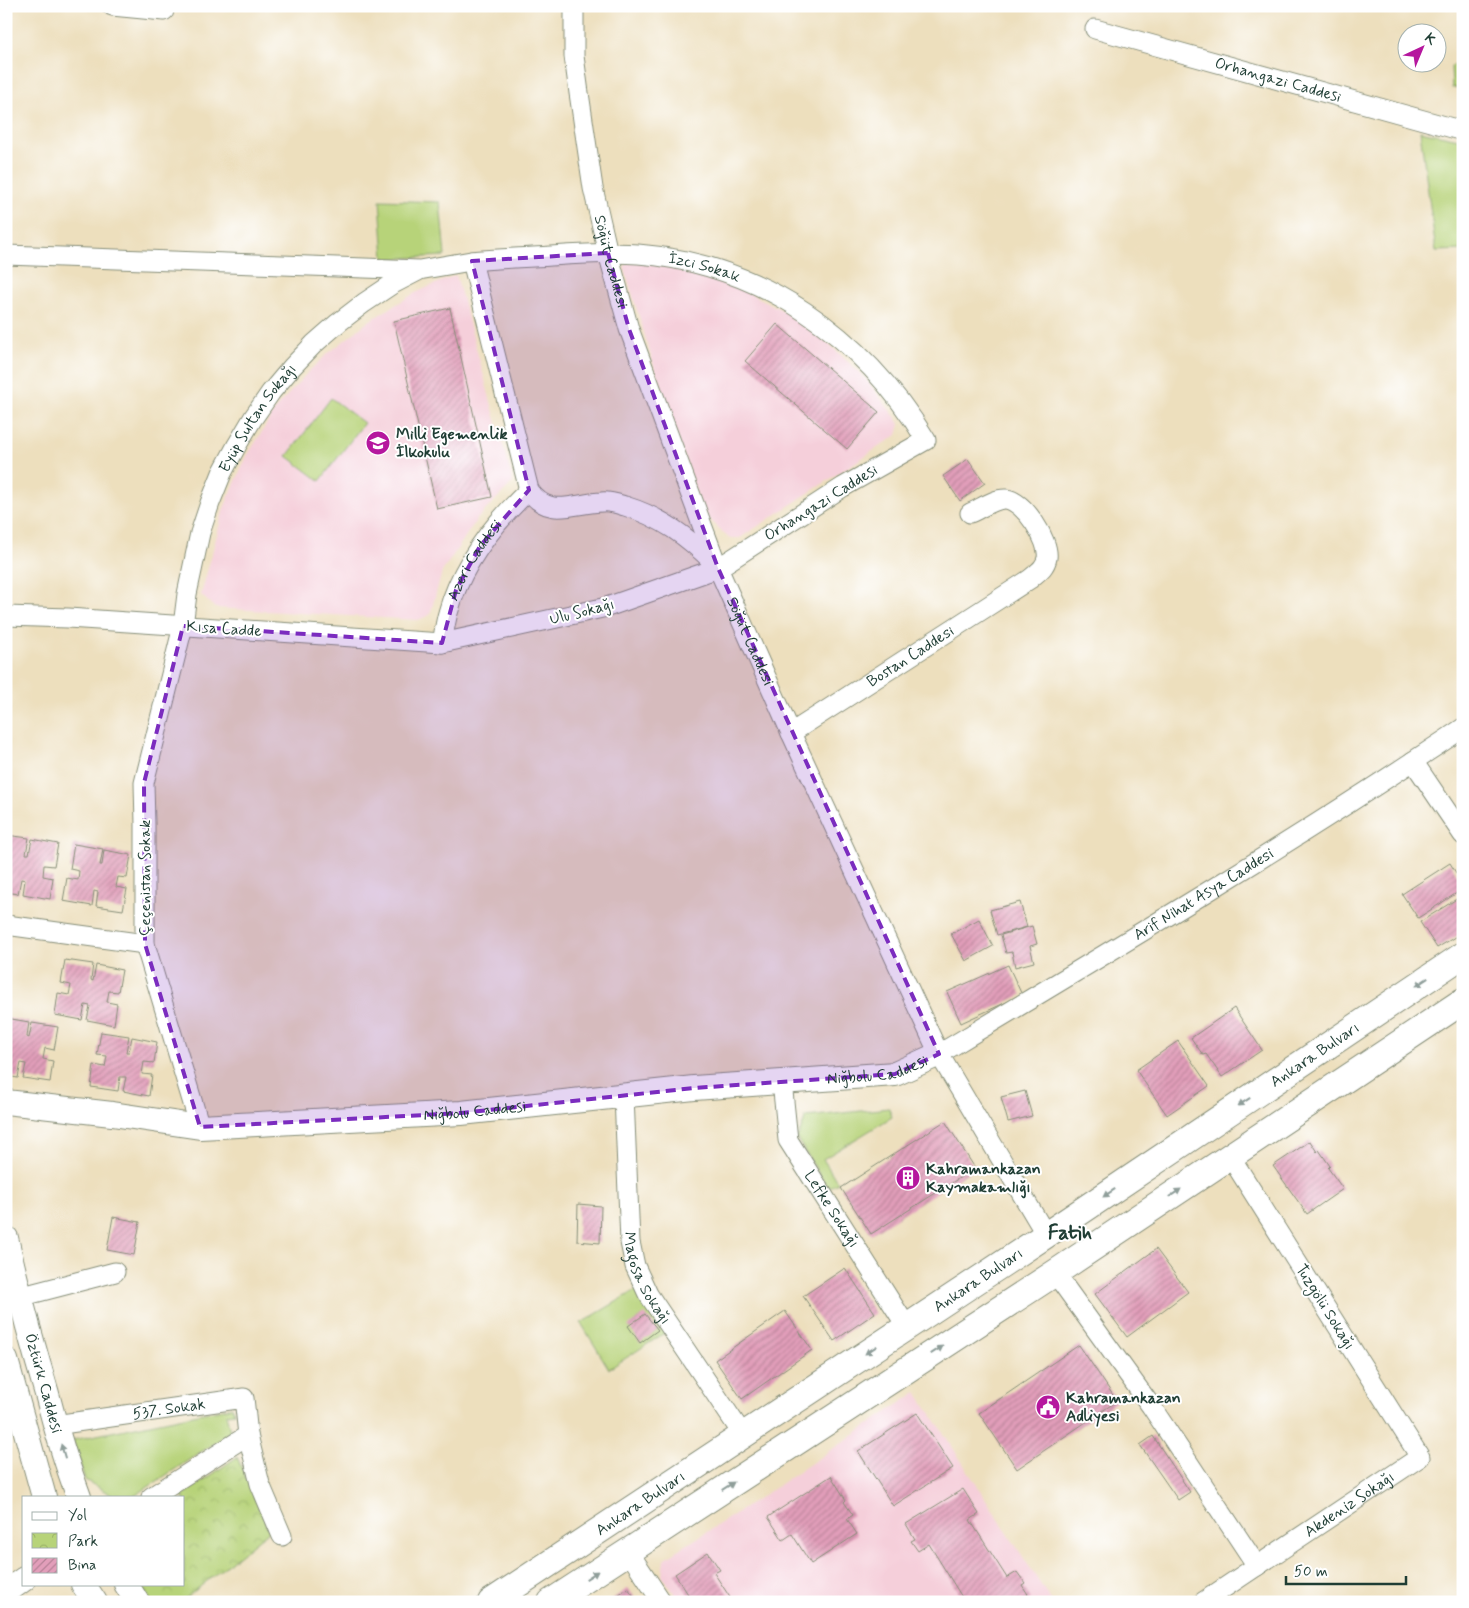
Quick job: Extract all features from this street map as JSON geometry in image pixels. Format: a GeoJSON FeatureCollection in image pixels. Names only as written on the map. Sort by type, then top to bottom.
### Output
{"type":"FeatureCollection","features":[{"type":"Feature","properties":{"kind":"main road","name":"Ankara Bulvarı"},"geometry":{"type":"LineString","coordinates":[[491,1602],[1046,1235],[1463,955]]}},
{"type":"Feature","properties":{"kind":"main road","name":"Ankara Bulvarı"},"geometry":{"type":"LineString","coordinates":[[551,1602],[1055,1273],[1463,1001]]}},
{"type":"Feature","properties":{"kind":"street"},"geometry":{"type":"LineString","coordinates":[[112,6],[164,12]]}},
{"type":"Feature","properties":{"kind":"street","name":"Söğüt Caddesi"},"geometry":{"type":"LineString","coordinates":[[574,6],[574,56],[579,93],[593,188],[608,253],[629,329],[718,568],[791,733],[939,1054],[1046,1235]]}},
{"type":"Feature","properties":{"kind":"street","name":"Orhangazi Caddesi"},"geometry":{"type":"LineString","coordinates":[[1095,29],[1463,131]]}},
{"type":"Feature","properties":{"kind":"street","name":"İzci Sokak"},"geometry":{"type":"LineString","coordinates":[[419,270],[472,261],[608,253],[654,256],[698,264],[756,285],[783,298],[832,331],[861,356],[894,392],[926,440]]}},
{"type":"Feature","properties":{"kind":"street"},"geometry":{"type":"LineString","coordinates":[[6,255],[419,270]]}},
{"type":"Feature","properties":{"kind":"street"},"geometry":{"type":"LineString","coordinates":[[472,261],[529,490],[538,501],[550,507],[604,502],[643,512],[678,532],[694,544],[718,568]]}},
{"type":"Feature","properties":{"kind":"street","name":"Eyüp Sultan Sokağı"},"geometry":{"type":"LineString","coordinates":[[183,626],[192,563],[210,503],[236,445],[253,418],[292,367],[326,333],[364,303],[419,270]]}},
{"type":"Feature","properties":{"kind":"street","name":"Orhangazi Caddesi"},"geometry":{"type":"LineString","coordinates":[[718,568],[843,487],[926,440]]}},
{"type":"Feature","properties":{"kind":"street","name":"Azeri Caddesi"},"geometry":{"type":"LineString","coordinates":[[442,644],[448,614],[467,567],[494,526],[529,490]]}},
{"type":"Feature","properties":{"kind":"street","name":"Bostan Caddesi"},"geometry":{"type":"LineString","coordinates":[[791,733],[1030,579],[1042,568],[1047,552],[1038,530],[1028,515],[1017,504],[1008,499],[1000,500],[970,513]]}},
{"type":"Feature","properties":{"kind":"street","name":"Ulu Sokağı"},"geometry":{"type":"LineString","coordinates":[[442,644],[607,607],[718,568]]}},
{"type":"Feature","properties":{"kind":"street","name":"Kısa Cadde"},"geometry":{"type":"LineString","coordinates":[[6,616],[68,618],[442,644]]}},
{"type":"Feature","properties":{"kind":"street","name":"Çeçenistan Sokak"},"geometry":{"type":"LineString","coordinates":[[183,626],[144,782],[145,944],[200,1127]]}},
{"type":"Feature","properties":{"kind":"street","name":"Arif Nihat Asya Caddesi"},"geometry":{"type":"LineString","coordinates":[[939,1054],[1262,859],[1463,728]]}},
{"type":"Feature","properties":{"kind":"street"},"geometry":{"type":"LineString","coordinates":[[1413,762],[1463,836]]}},
{"type":"Feature","properties":{"kind":"street"},"geometry":{"type":"LineString","coordinates":[[6,925],[145,944]]}},
{"type":"Feature","properties":{"kind":"street","name":"Niğbolu Caddesi"},"geometry":{"type":"LineString","coordinates":[[6,1102],[112,1114],[200,1127],[461,1113],[694,1088],[895,1074],[939,1054]]}},
{"type":"Feature","properties":{"kind":"street","name":"Lefke Sokağı"},"geometry":{"type":"LineString","coordinates":[[782,1082],[788,1140],[907,1327]]}},
{"type":"Feature","properties":{"kind":"street","name":"Magosa Sokağı"},"geometry":{"type":"LineString","coordinates":[[624,1096],[630,1242],[635,1266],[648,1294],[742,1436]]}},
{"type":"Feature","properties":{"kind":"street","name":"Tuzgölü Sokağı"},"geometry":{"type":"LineString","coordinates":[[1230,1156],[1420,1457]]}},
{"type":"Feature","properties":{"kind":"street","name":"Öztürk Caddesi"},"geometry":{"type":"LineString","coordinates":[[6,1238],[19,1297],[55,1425],[68,1470],[79,1496]]}},
{"type":"Feature","properties":{"kind":"street"},"geometry":{"type":"LineString","coordinates":[[19,1297],[115,1272]]}},
{"type":"Feature","properties":{"kind":"street"},"geometry":{"type":"LineString","coordinates":[[1055,1273],[1151,1406],[1257,1566]]}},
{"type":"Feature","properties":{"kind":"street","name":"Öztürk Caddesi"},"geometry":{"type":"LineString","coordinates":[[6,1360],[44,1496]]}},
{"type":"Feature","properties":{"kind":"street","name":"537. Sokak"},"geometry":{"type":"LineString","coordinates":[[55,1425],[244,1398],[248,1435]]}},
{"type":"Feature","properties":{"kind":"street"},"geometry":{"type":"LineString","coordinates":[[153,1496],[248,1435],[260,1484],[282,1536]]}},
{"type":"Feature","properties":{"kind":"street","name":"Akdeniz Sokağı"},"geometry":{"type":"LineString","coordinates":[[1203,1602],[1420,1457]]}},
{"type":"Feature","properties":{"kind":"street"},"geometry":{"type":"LineString","coordinates":[[628,1551],[662,1602]]}},
{"type":"Feature","properties":{"kind":"street"},"geometry":{"type":"LineString","coordinates":[[6,1592],[22,1581]]}},
{"type":"Feature","properties":{"kind":"street"},"geometry":{"type":"LineString","coordinates":[[84,1586],[95,1602]]}},
{"type":"Feature","properties":{"kind":"street"},"geometry":{"type":"LineString","coordinates":[[127,1586],[137,1602]]}},
{"type":"Feature","properties":{"kind":"highlighted area"},"geometry":{"type":"Polygon","coordinates":[[[608,253],[629,329],[718,568],[939,1054],[895,1074],[694,1088],[461,1113],[200,1127],[145,944],[144,783],[183,626],[442,643],[456,590],[480,546],[529,490],[472,261],[608,253]]]}},
{"type":"Feature","properties":{"kind":"shaded area"},"geometry":{"type":"Polygon","coordinates":[[[633,257],[686,268],[736,286],[784,311],[826,341],[864,377],[900,424],[897,435],[740,538],[729,538],[702,512],[663,396],[624,267],[633,257]]]}},
{"type":"Feature","properties":{"kind":"shaded area","name":"Milli Egemenlik İlkokulu"},"geometry":{"type":"Polygon","coordinates":[[[456,275],[513,482],[477,519],[442,572],[430,615],[418,620],[215,608],[201,595],[224,508],[247,456],[277,407],[326,355],[369,321],[415,293],[456,275]]]}},
{"type":"Feature","properties":{"kind":"shaded area"},"geometry":{"type":"Polygon","coordinates":[[[917,1392],[1052,1602],[680,1602],[662,1575],[664,1559],[743,1509],[917,1392]]]}},
{"type":"Feature","properties":{"kind":"green space"},"geometry":{"type":"Polygon","coordinates":[[[1463,63],[1463,87],[1452,88],[1451,66],[1463,63]]]}},
{"type":"Feature","properties":{"kind":"green space"},"geometry":{"type":"Polygon","coordinates":[[[1420,131],[1463,140],[1463,250],[1436,251],[1420,131]]]}},
{"type":"Feature","properties":{"kind":"green space"},"geometry":{"type":"Polygon","coordinates":[[[380,200],[440,202],[445,256],[384,259],[380,200]]]}},
{"type":"Feature","properties":{"kind":"green space"},"geometry":{"type":"Polygon","coordinates":[[[331,398],[364,423],[320,481],[287,456],[331,398]]]}},
{"type":"Feature","properties":{"kind":"green space"},"geometry":{"type":"Polygon","coordinates":[[[889,1108],[892,1117],[823,1159],[838,1183],[828,1188],[797,1139],[806,1117],[889,1108]]]}},
{"type":"Feature","properties":{"kind":"green space"},"geometry":{"type":"Polygon","coordinates":[[[638,1289],[666,1332],[609,1369],[581,1323],[638,1289]]]}},
{"type":"Feature","properties":{"kind":"green space"},"geometry":{"type":"Polygon","coordinates":[[[232,1407],[234,1413],[226,1414],[230,1431],[135,1496],[113,1496],[85,1480],[73,1440],[232,1407]]]}},
{"type":"Feature","properties":{"kind":"green space"},"geometry":{"type":"Polygon","coordinates":[[[237,1457],[269,1531],[181,1602],[152,1602],[140,1586],[185,1586],[185,1496],[181,1496],[237,1457]]]}},
{"type":"Feature","properties":{"kind":"building"},"geometry":{"type":"Polygon","coordinates":[[[450,308],[492,497],[437,509],[394,321],[450,308]]]}},
{"type":"Feature","properties":{"kind":"building"},"geometry":{"type":"Polygon","coordinates":[[[777,324],[879,412],[847,449],[745,361],[777,324]]]}},
{"type":"Feature","properties":{"kind":"building"},"geometry":{"type":"Polygon","coordinates":[[[968,459],[985,483],[960,501],[943,476],[968,459]]]}},
{"type":"Feature","properties":{"kind":"building"},"geometry":{"type":"Polygon","coordinates":[[[6,835],[29,838],[26,854],[29,854],[32,839],[58,844],[54,866],[44,865],[43,876],[53,878],[50,899],[23,894],[25,880],[21,879],[18,894],[6,892],[6,835]]]}},
{"type":"Feature","properties":{"kind":"building"},"geometry":{"type":"Polygon","coordinates":[[[74,844],[103,849],[100,865],[102,865],[104,850],[131,855],[127,878],[118,877],[116,887],[127,889],[123,910],[96,906],[98,892],[94,891],[92,906],[63,901],[67,878],[78,880],[79,871],[70,869],[74,844]]]}},
{"type":"Feature","properties":{"kind":"building"},"geometry":{"type":"Polygon","coordinates":[[[1450,863],[1463,884],[1463,889],[1418,918],[1402,894],[1450,863]]]}},
{"type":"Feature","properties":{"kind":"building"},"geometry":{"type":"Polygon","coordinates":[[[1463,895],[1463,932],[1437,948],[1420,922],[1463,895]]]}},
{"type":"Feature","properties":{"kind":"building"},"geometry":{"type":"Polygon","coordinates":[[[1020,902],[1027,927],[997,935],[990,910],[1020,902]]]}},
{"type":"Feature","properties":{"kind":"building"},"geometry":{"type":"Polygon","coordinates":[[[979,919],[993,946],[966,961],[951,934],[979,919]]]}},
{"type":"Feature","properties":{"kind":"building"},"geometry":{"type":"Polygon","coordinates":[[[1032,926],[1037,944],[1030,946],[1034,962],[1015,967],[1012,952],[1006,953],[1001,935],[1032,926]]]}},
{"type":"Feature","properties":{"kind":"building"},"geometry":{"type":"Polygon","coordinates":[[[65,960],[93,964],[91,980],[93,981],[96,965],[122,970],[118,992],[109,991],[107,1002],[117,1004],[114,1025],[87,1020],[90,1006],[85,1005],[82,1020],[55,1015],[58,993],[69,995],[71,985],[61,983],[65,960]]]}},
{"type":"Feature","properties":{"kind":"building"},"geometry":{"type":"Polygon","coordinates":[[[1008,965],[1022,995],[961,1023],[947,992],[1008,965]]]}},
{"type":"Feature","properties":{"kind":"building"},"geometry":{"type":"Polygon","coordinates":[[[1234,1008],[1262,1050],[1222,1077],[1206,1054],[1203,1055],[1191,1038],[1234,1008]]]}},
{"type":"Feature","properties":{"kind":"building"},"geometry":{"type":"Polygon","coordinates":[[[6,1018],[29,1022],[27,1037],[29,1038],[32,1023],[58,1027],[54,1050],[45,1048],[43,1059],[53,1061],[50,1082],[23,1078],[26,1064],[21,1063],[18,1078],[6,1076],[6,1018]]]}},
{"type":"Feature","properties":{"kind":"building"},"geometry":{"type":"Polygon","coordinates":[[[101,1032],[129,1036],[126,1052],[129,1052],[132,1037],[157,1042],[154,1063],[144,1062],[142,1074],[152,1075],[149,1096],[123,1091],[126,1077],[120,1077],[118,1091],[91,1087],[94,1065],[105,1067],[107,1056],[97,1055],[101,1032]]]}},
{"type":"Feature","properties":{"kind":"building"},"geometry":{"type":"Polygon","coordinates":[[[1178,1041],[1209,1086],[1167,1115],[1136,1070],[1178,1041]]]}},
{"type":"Feature","properties":{"kind":"building"},"geometry":{"type":"Polygon","coordinates":[[[1025,1091],[1032,1116],[1008,1122],[1001,1097],[1025,1091]]]}},
{"type":"Feature","properties":{"kind":"building","name":"Kahramankazan Kaymakamlığı"},"geometry":{"type":"Polygon","coordinates":[[[945,1121],[975,1168],[871,1234],[841,1188],[945,1121]]]}},
{"type":"Feature","properties":{"kind":"building"},"geometry":{"type":"Polygon","coordinates":[[[1310,1141],[1330,1166],[1328,1168],[1343,1189],[1307,1214],[1273,1166],[1310,1141]]]}},
{"type":"Feature","properties":{"kind":"building"},"geometry":{"type":"Polygon","coordinates":[[[578,1204],[601,1206],[600,1243],[577,1241],[578,1204]]]}},
{"type":"Feature","properties":{"kind":"building"},"geometry":{"type":"Polygon","coordinates":[[[113,1217],[140,1222],[134,1255],[107,1250],[113,1217]]]}},
{"type":"Feature","properties":{"kind":"building"},"geometry":{"type":"Polygon","coordinates":[[[1156,1249],[1188,1292],[1127,1337],[1095,1294],[1156,1249]]]}},
{"type":"Feature","properties":{"kind":"building"},"geometry":{"type":"Polygon","coordinates":[[[845,1268],[875,1313],[834,1341],[803,1296],[845,1268]]]}},
{"type":"Feature","properties":{"kind":"building"},"geometry":{"type":"Polygon","coordinates":[[[785,1311],[812,1350],[742,1399],[715,1360],[785,1311]]]}},
{"type":"Feature","properties":{"kind":"building"},"geometry":{"type":"Polygon","coordinates":[[[645,1314],[658,1330],[640,1343],[628,1326],[645,1314]]]}},
{"type":"Feature","properties":{"kind":"building","name":"Kahramankazan Adliyesi"},"geometry":{"type":"Polygon","coordinates":[[[1079,1345],[1117,1401],[1017,1469],[979,1413],[1079,1345]]]}},
{"type":"Feature","properties":{"kind":"building"},"geometry":{"type":"Polygon","coordinates":[[[917,1413],[953,1468],[893,1506],[858,1451],[917,1413]]]}},
{"type":"Feature","properties":{"kind":"building"},"geometry":{"type":"Polygon","coordinates":[[[1153,1436],[1190,1492],[1178,1500],[1140,1445],[1153,1436]]]}},
{"type":"Feature","properties":{"kind":"building"},"geometry":{"type":"Polygon","coordinates":[[[831,1476],[853,1515],[847,1519],[857,1534],[811,1564],[792,1534],[783,1540],[768,1517],[831,1476]]]}},
{"type":"Feature","properties":{"kind":"building"},"geometry":{"type":"Polygon","coordinates":[[[963,1489],[979,1514],[970,1520],[1007,1578],[1017,1572],[1025,1583],[1022,1585],[1031,1599],[1027,1602],[965,1602],[929,1544],[918,1551],[911,1541],[915,1539],[906,1524],[963,1489]]]}},
{"type":"Feature","properties":{"kind":"building"},"geometry":{"type":"Polygon","coordinates":[[[708,1552],[720,1570],[714,1573],[733,1602],[693,1602],[675,1574],[708,1552]]]}},
{"type":"Feature","properties":{"kind":"building"},"geometry":{"type":"Polygon","coordinates":[[[628,1588],[638,1602],[608,1602],[628,1588]]]}},
{"type":"Feature","properties":{"kind":"place","name":"Milli Egemenlik İlkokulu"},"geometry":{"type":"Point","coordinates":[378,443]}},
{"type":"Feature","properties":{"kind":"place","name":"Kahramankazan Kaymakamlığı"},"geometry":{"type":"Point","coordinates":[908,1178]}},
{"type":"Feature","properties":{"kind":"place","name":"Kahramankazan Adliyesi"},"geometry":{"type":"Point","coordinates":[1048,1407]}},
{"type":"Feature","properties":{"kind":"district","name":"Fatih"},"geometry":{"type":"Point","coordinates":[1070,1233]}}]}
